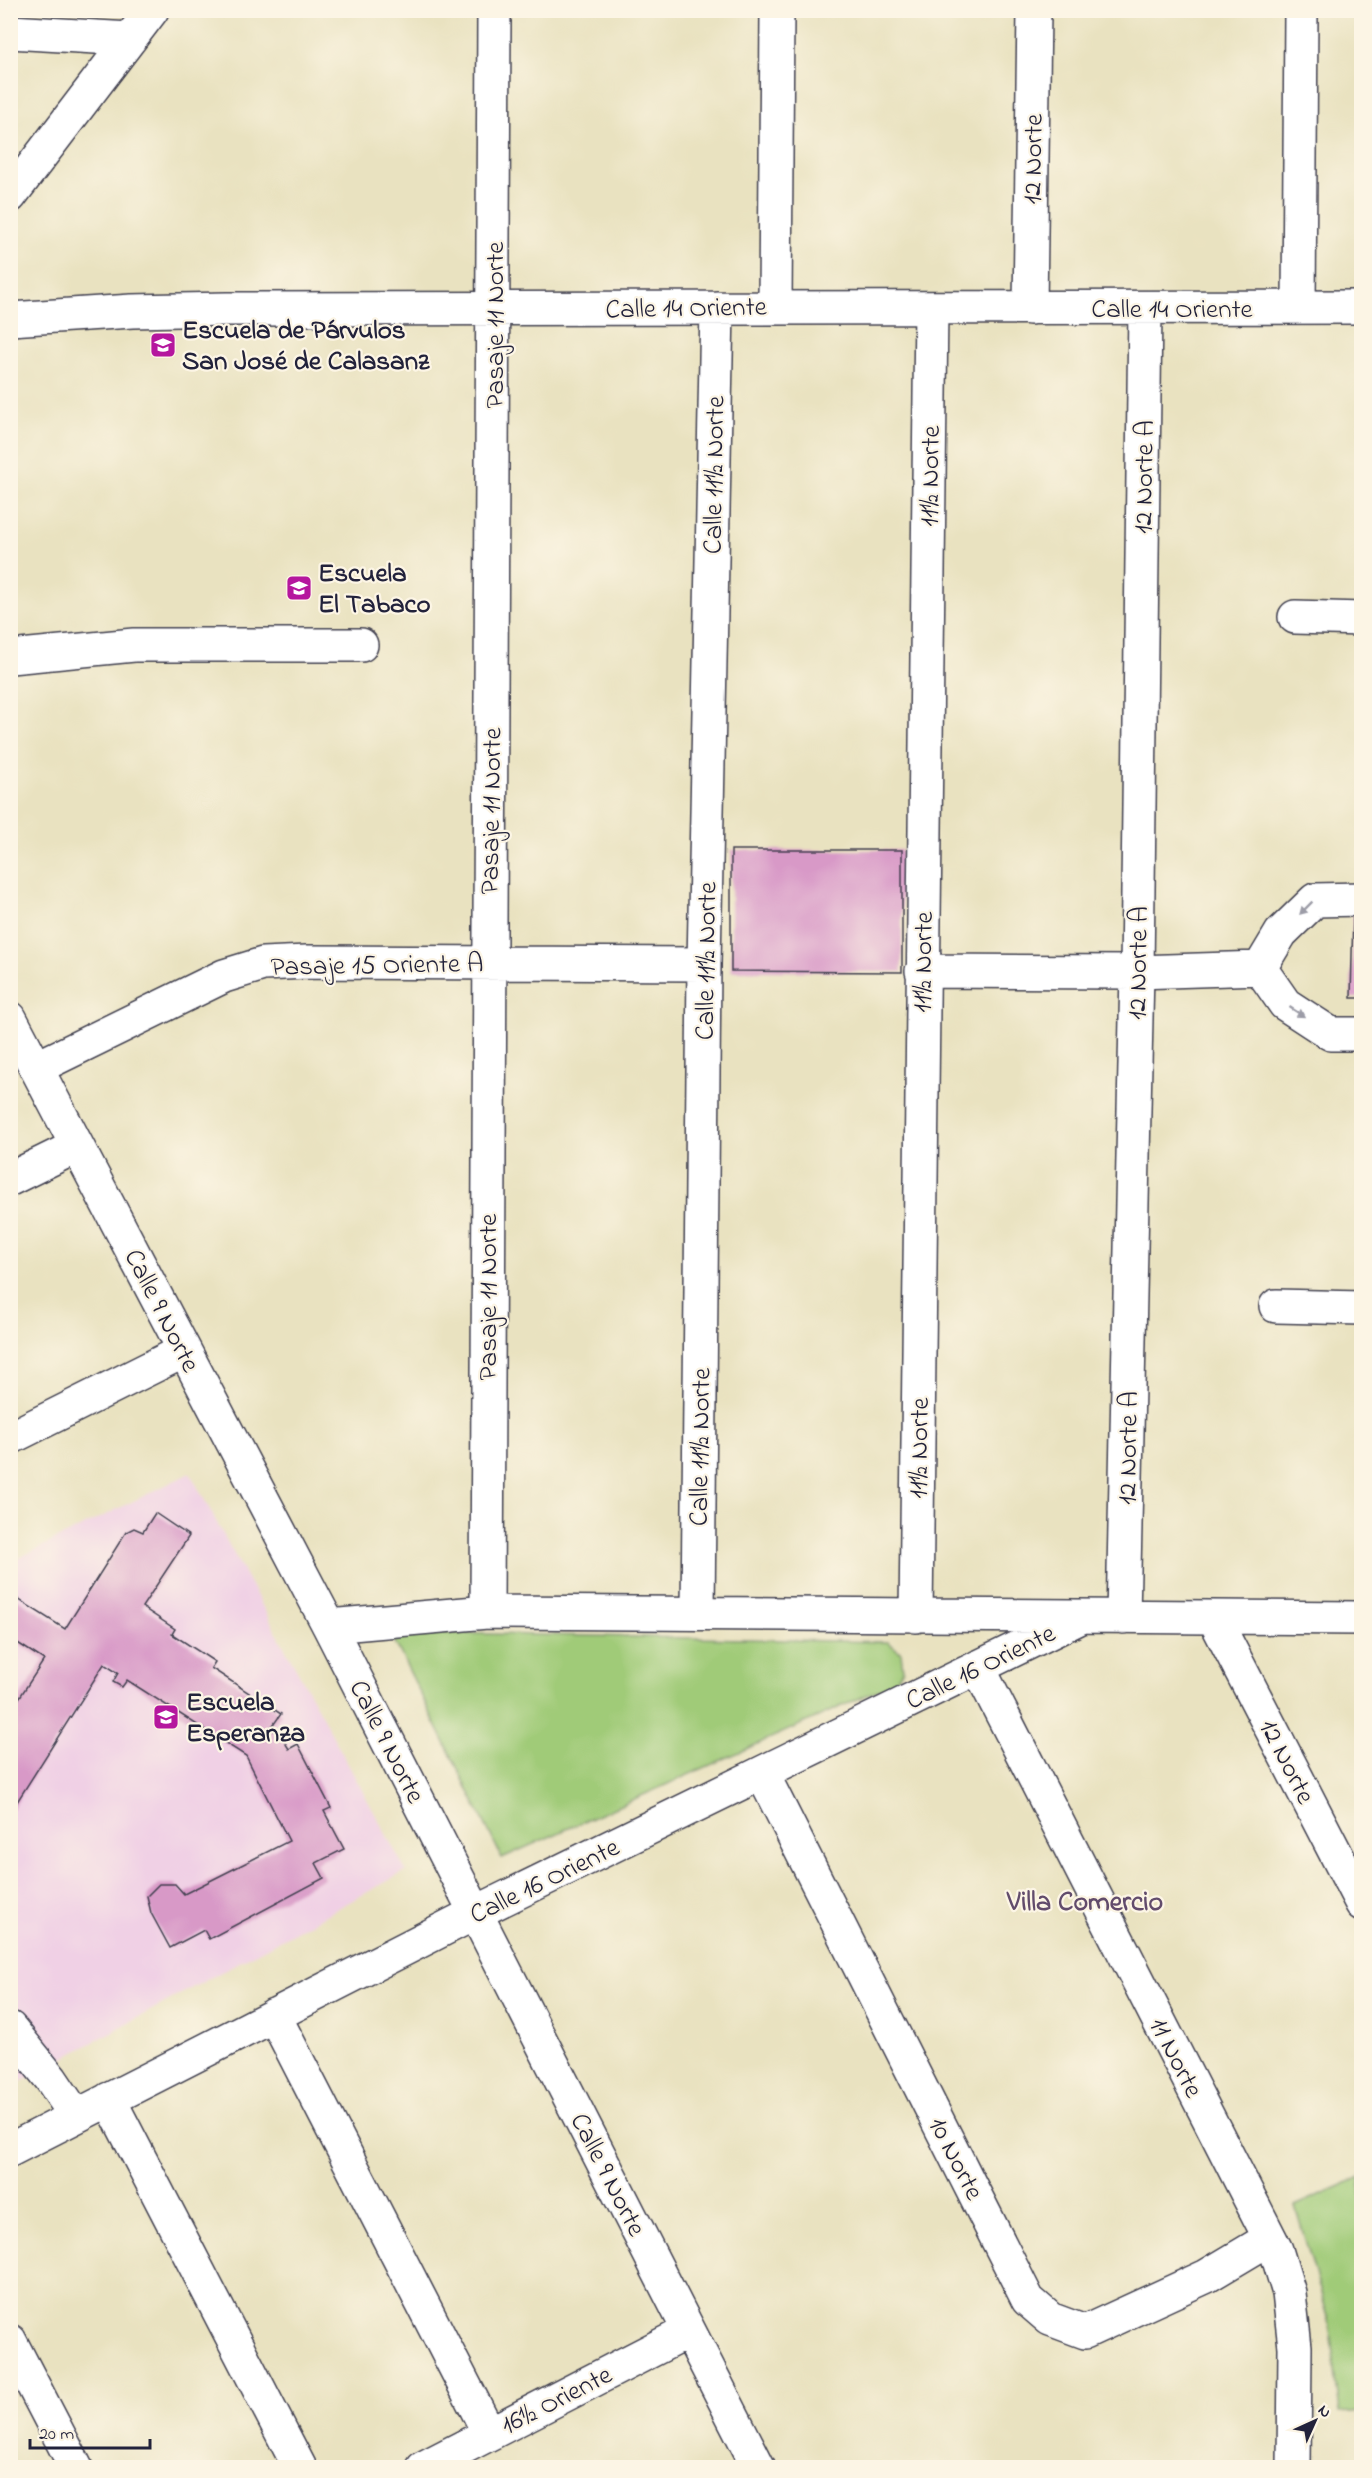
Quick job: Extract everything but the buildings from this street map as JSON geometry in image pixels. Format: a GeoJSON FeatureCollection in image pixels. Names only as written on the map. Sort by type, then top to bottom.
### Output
{"type":"FeatureCollection","features":[{"type":"Feature","properties":{"kind":"street"},"geometry":{"type":"LineString","coordinates":[[10,196],[152,10]]}},
{"type":"Feature","properties":{"kind":"street","name":"Pasaje 11 Norte"},"geometry":{"type":"LineString","coordinates":[[487,1612],[488,963],[494,308],[494,10]]}},
{"type":"Feature","properties":{"kind":"street"},"geometry":{"type":"LineString","coordinates":[[775,306],[777,10]]}},
{"type":"Feature","properties":{"kind":"street","name":"12 Norte"},"geometry":{"type":"LineString","coordinates":[[1030,308],[1034,10]]}},
{"type":"Feature","properties":{"kind":"street"},"geometry":{"type":"LineString","coordinates":[[1299,307],[1301,10]]}},
{"type":"Feature","properties":{"kind":"street"},"geometry":{"type":"LineString","coordinates":[[10,32],[130,39]]}},
{"type":"Feature","properties":{"kind":"street","name":"Calle 14 Oriente"},"geometry":{"type":"LineString","coordinates":[[10,319],[143,310],[775,306],[1362,307]]}},
{"type":"Feature","properties":{"kind":"street","name":"Calle 11½ Norte"},"geometry":{"type":"LineString","coordinates":[[698,1613],[704,963],[717,308]]}},
{"type":"Feature","properties":{"kind":"street","name":"11½ Norte"},"geometry":{"type":"LineString","coordinates":[[916,1616],[931,308]]}},
{"type":"Feature","properties":{"kind":"street","name":"12 Norte A"},"geometry":{"type":"LineString","coordinates":[[1123,1617],[1137,972],[1145,308]]}},
{"type":"Feature","properties":{"kind":"street"},"geometry":{"type":"LineString","coordinates":[[1295,617],[1362,619]]}},
{"type":"Feature","properties":{"kind":"street"},"geometry":{"type":"LineString","coordinates":[[10,657],[134,645],[361,645]]}},
{"type":"Feature","properties":{"kind":"street"},"geometry":{"type":"LineString","coordinates":[[1260,968],[1281,933],[1315,900],[1362,898]]}},
{"type":"Feature","properties":{"kind":"street","name":"Pasaje 15 Oriente A"},"geometry":{"type":"LineString","coordinates":[[36,1068],[224,976],[262,964],[307,962],[704,963]]}},
{"type":"Feature","properties":{"kind":"street"},"geometry":{"type":"LineString","coordinates":[[922,971],[1137,972],[1260,968]]}},
{"type":"Feature","properties":{"kind":"street"},"geometry":{"type":"LineString","coordinates":[[1260,968],[1285,1004],[1331,1034],[1362,1034]]}},
{"type":"Feature","properties":{"kind":"street","name":"Calle 9 Norte"},"geometry":{"type":"LineString","coordinates":[[10,1018],[329,1626],[759,2468]]}},
{"type":"Feature","properties":{"kind":"street"},"geometry":{"type":"LineString","coordinates":[[10,1179],[77,1146]]}},
{"type":"Feature","properties":{"kind":"street"},"geometry":{"type":"LineString","coordinates":[[1276,1306],[1362,1308]]}},
{"type":"Feature","properties":{"kind":"street"},"geometry":{"type":"LineString","coordinates":[[10,1438],[184,1351]]}},
{"type":"Feature","properties":{"kind":"street","name":"Calle 16 Oriente"},"geometry":{"type":"LineString","coordinates":[[329,1626],[487,1612],[1362,1618]]}},
{"type":"Feature","properties":{"kind":"street","name":"Calle 16 Oriente"},"geometry":{"type":"LineString","coordinates":[[10,2150],[475,1913],[1081,1617]]}},
{"type":"Feature","properties":{"kind":"street","name":"12 Norte"},"geometry":{"type":"LineString","coordinates":[[1214,1618],[1360,1899]]}},
{"type":"Feature","properties":{"kind":"street","name":"11 Norte"},"geometry":{"type":"LineString","coordinates":[[978,1667],[1276,2250],[1289,2293],[1295,2347],[1294,2468]]}},
{"type":"Feature","properties":{"kind":"street","name":"10 Norte"},"geometry":{"type":"LineString","coordinates":[[762,1773],[1028,2300],[1050,2319],[1085,2332],[1207,2276],[1269,2239]]}},
{"type":"Feature","properties":{"kind":"street"},"geometry":{"type":"LineString","coordinates":[[274,2015],[489,2433]]}},
{"type":"Feature","properties":{"kind":"street"},"geometry":{"type":"LineString","coordinates":[[10,2028],[51,2079],[76,2116]]}},
{"type":"Feature","properties":{"kind":"street"},"geometry":{"type":"LineString","coordinates":[[109,2099],[300,2468]]}},
{"type":"Feature","properties":{"kind":"street","name":"16½ Oriente"},"geometry":{"type":"LineString","coordinates":[[423,2468],[689,2331]]}},
{"type":"Feature","properties":{"kind":"street"},"geometry":{"type":"LineString","coordinates":[[10,2341],[76,2468]]}},
{"type":"Feature","properties":{"kind":"shaded area","name":"Escuela Esperanza"},"geometry":{"type":"Polygon","coordinates":[[[190,1473],[406,1871],[11,2087],[11,1562],[190,1473]]]}},
{"type":"Feature","properties":{"kind":"green space"},"geometry":{"type":"Polygon","coordinates":[[[390,1632],[888,1642],[901,1653],[903,1670],[894,1683],[502,1858],[390,1632]]]}},
{"type":"Feature","properties":{"kind":"green space"},"geometry":{"type":"Polygon","coordinates":[[[1361,2177],[1361,2411],[1340,2413],[1329,2320],[1295,2206],[1361,2177]]]}},
{"type":"Feature","properties":{"kind":"place","name":"Escuela de Párvulos San José de Calasanz"},"geometry":{"type":"Point","coordinates":[163,345]}},
{"type":"Feature","properties":{"kind":"place","name":"Escuela El Tabaco"},"geometry":{"type":"Point","coordinates":[299,588]}},
{"type":"Feature","properties":{"kind":"place","name":"Escuela Esperanza"},"geometry":{"type":"Point","coordinates":[166,1717]}},
{"type":"Feature","properties":{"kind":"district","name":"Villa Comercio"},"geometry":{"type":"Point","coordinates":[1085,1900]}}]}
